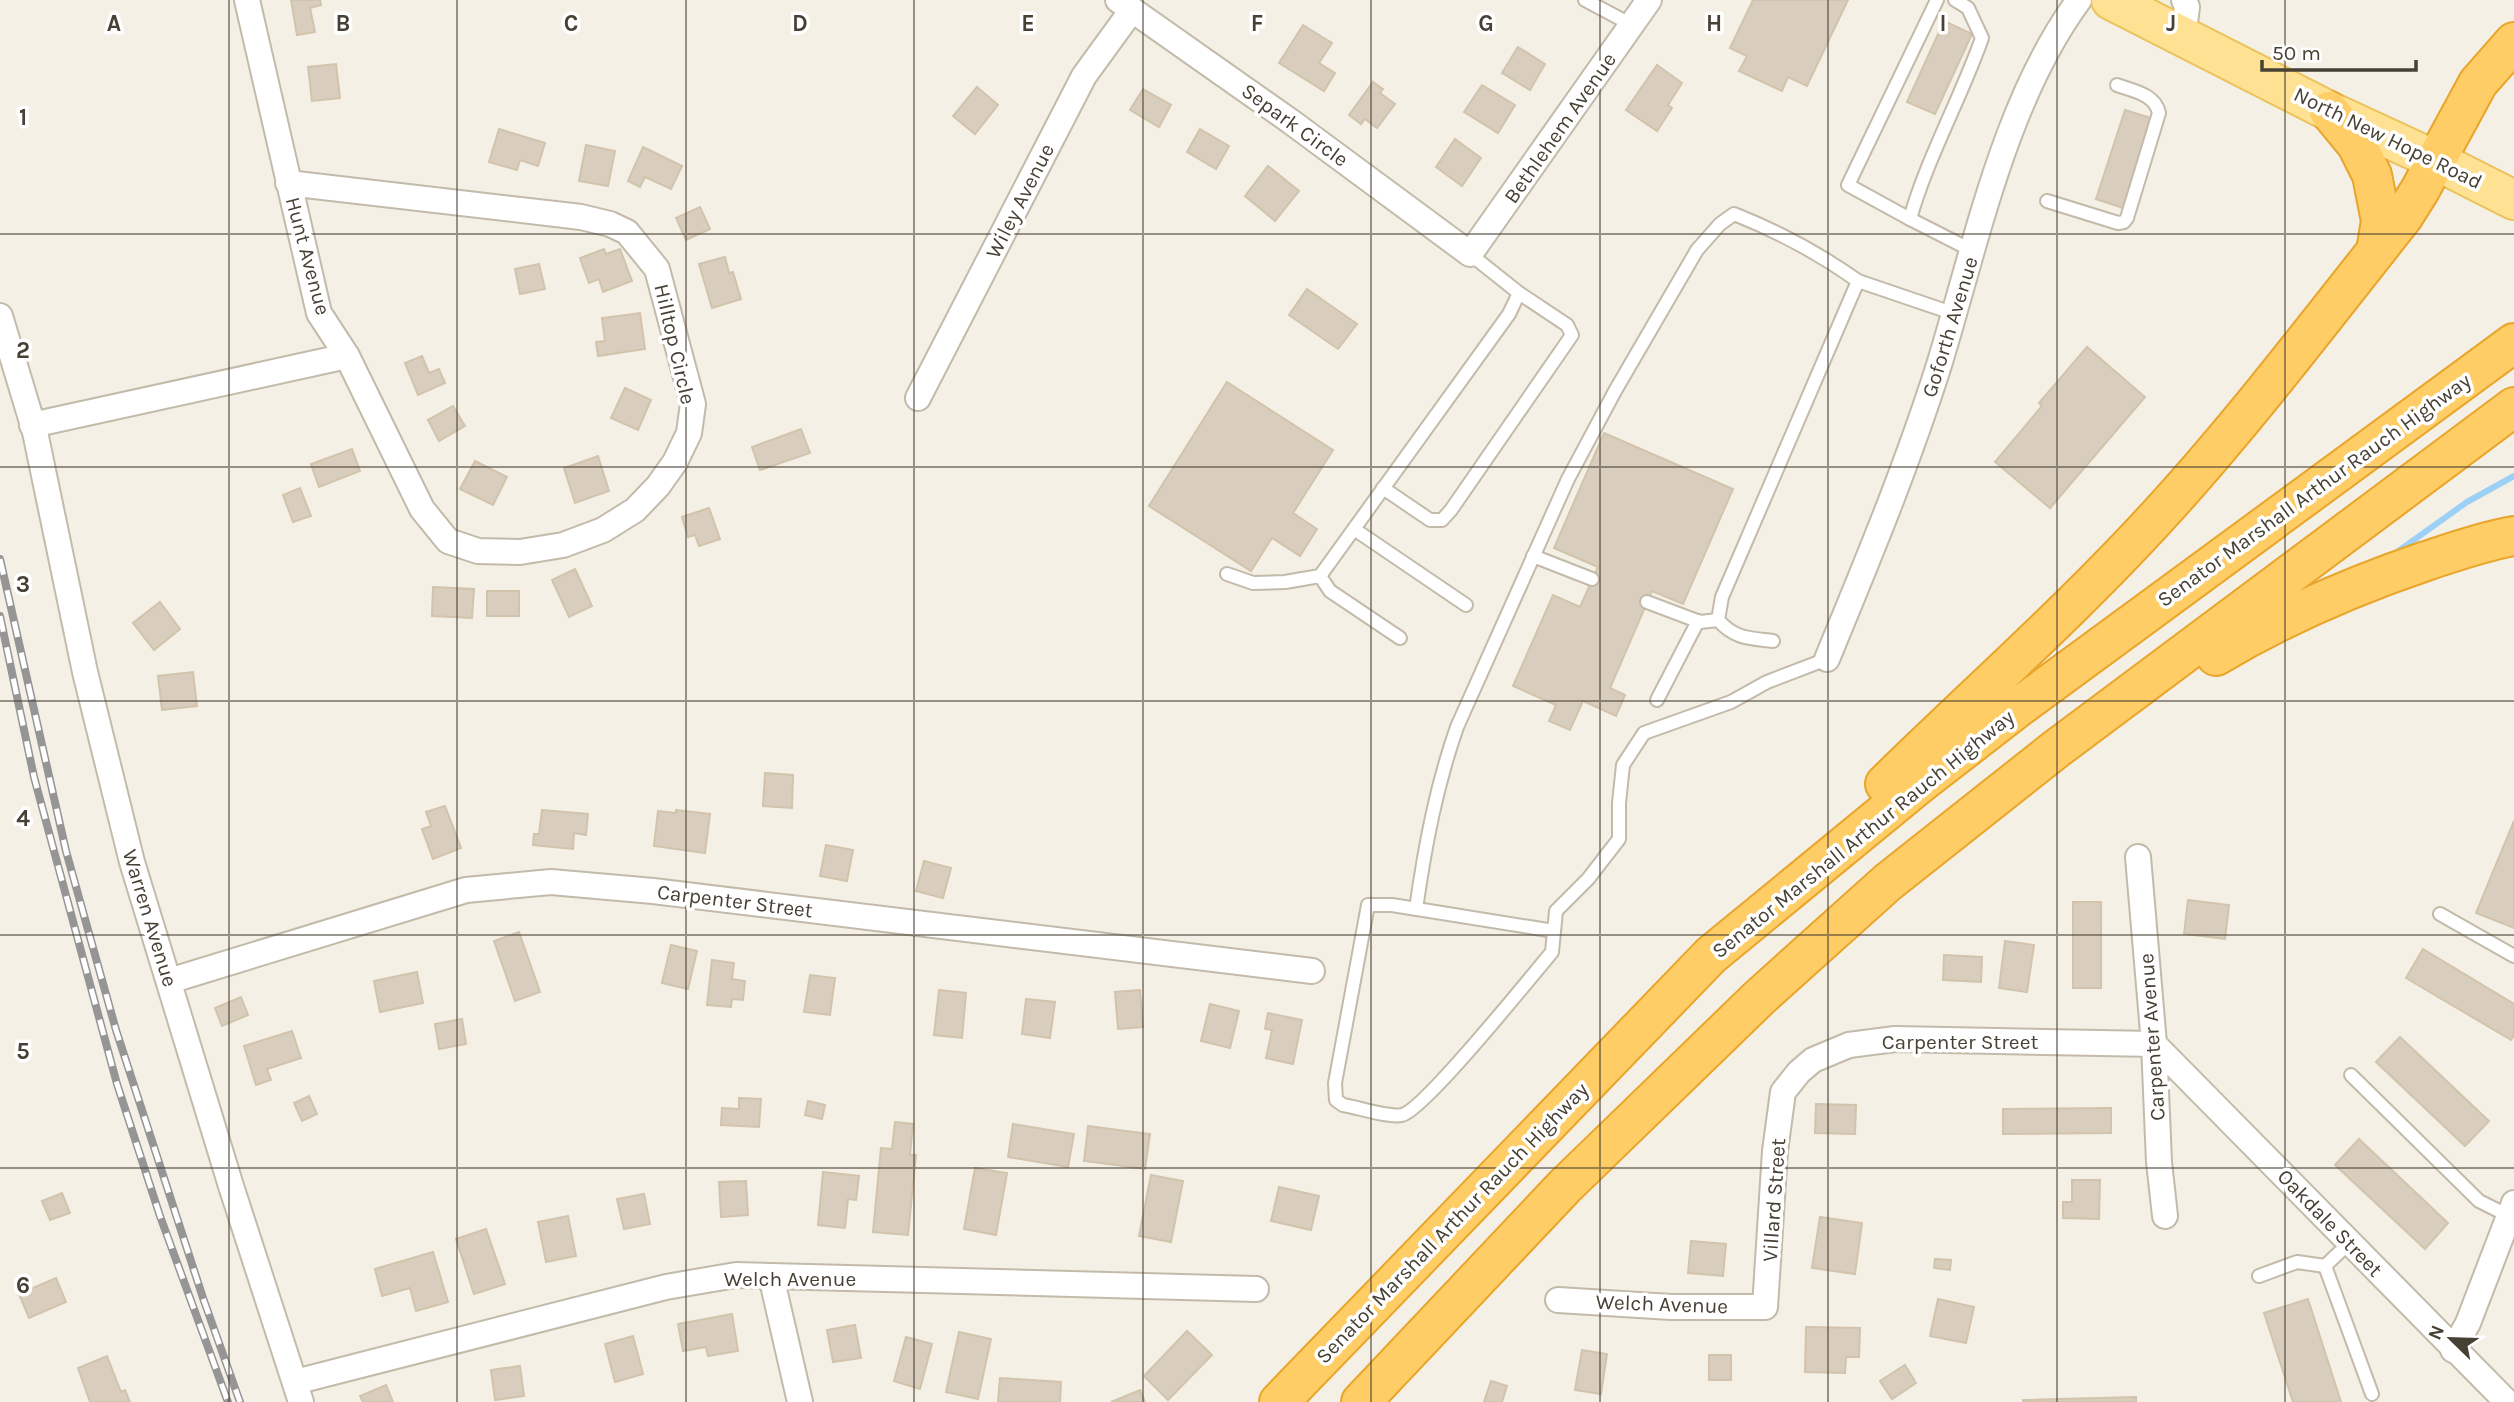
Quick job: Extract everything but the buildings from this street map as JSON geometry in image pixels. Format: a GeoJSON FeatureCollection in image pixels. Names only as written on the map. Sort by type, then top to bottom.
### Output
{"type":"FeatureCollection","features":[{"type":"Feature","properties":{"kind":"highway"},"geometry":{"type":"LineString","coordinates":[[1711,955],[1916,753],[2050,629],[2169,505],[2376,251],[2420,190],[2478,83],[2514,42]]}},
{"type":"Feature","properties":{"kind":"highway"},"geometry":{"type":"LineString","coordinates":[[2329,111],[2357,145],[2372,175],[2381,221],[2376,251]]}},
{"type":"Feature","properties":{"kind":"highway","name":"Senator Marshall Arthur Rauch Highway"},"geometry":{"type":"LineString","coordinates":[[1279,1402],[1711,955],[1918,785],[2020,706],[2514,343]]}},
{"type":"Feature","properties":{"kind":"highway"},"geometry":{"type":"LineString","coordinates":[[1360,1402],[1565,1186],[1760,998],[1888,882],[2131,692],[2514,407]]}},
{"type":"Feature","properties":{"kind":"highway"},"geometry":{"type":"LineString","coordinates":[[2131,692],[2172,682],[2257,631],[2319,601],[2446,554],[2514,536]]}},
{"type":"Feature","properties":{"kind":"main road","name":"North New Hope Road"},"geometry":{"type":"LineString","coordinates":[[2111,0],[2514,201]]}},
{"type":"Feature","properties":{"kind":"street","name":"Hunt Avenue"},"geometry":{"type":"LineString","coordinates":[[247,0],[319,313],[347,356]]}},
{"type":"Feature","properties":{"kind":"street","name":"Bethlehem Avenue"},"geometry":{"type":"LineString","coordinates":[[1471,254],[1649,0]]}},
{"type":"Feature","properties":{"kind":"street","name":"Goforth Avenue"},"geometry":{"type":"LineString","coordinates":[[1827,659],[1892,501],[1955,314],[2001,161],[2049,47],[2080,0]]}},
{"type":"Feature","properties":{"kind":"street"},"geometry":{"type":"LineString","coordinates":[[2183,38],[2187,6],[2184,0]]}},
{"type":"Feature","properties":{"kind":"street","name":"Separk Circle"},"geometry":{"type":"LineString","coordinates":[[1125,5],[1301,128],[1471,254]]}},
{"type":"Feature","properties":{"kind":"street","name":"Wiley Avenue"},"geometry":{"type":"LineString","coordinates":[[918,398],[1084,76],[1125,5]]}},
{"type":"Feature","properties":{"kind":"street","name":"Hilltop Circle"},"geometry":{"type":"LineString","coordinates":[[288,183],[581,217],[610,224],[627,232],[657,269],[693,404],[689,433],[658,486],[635,510],[603,530],[562,545],[520,552],[478,551],[448,541],[422,509],[347,356]]}},
{"type":"Feature","properties":{"kind":"street","name":"Warren Avenue"},"geometry":{"type":"LineString","coordinates":[[0,316],[32,425],[110,777],[132,862],[231,1186],[298,1392]]}},
{"type":"Feature","properties":{"kind":"street"},"geometry":{"type":"LineString","coordinates":[[32,425],[347,356]]}},
{"type":"Feature","properties":{"kind":"street","name":"Carpenter Avenue"},"geometry":{"type":"LineString","coordinates":[[2138,857],[2165,1216]]}},
{"type":"Feature","properties":{"kind":"street","name":"Carpenter Street"},"geometry":{"type":"LineString","coordinates":[[169,981],[466,890],[551,882],[653,891],[1312,971]]}},
{"type":"Feature","properties":{"kind":"street","name":"Carpenter Street"},"geometry":{"type":"LineString","coordinates":[[1783,1092],[1813,1060],[1849,1045],[1895,1039],[2154,1044]]}},
{"type":"Feature","properties":{"kind":"street","name":"Oakdale Street"},"geometry":{"type":"LineString","coordinates":[[2154,1044],[2507,1402]]}},
{"type":"Feature","properties":{"kind":"street","name":"Villard Street"},"geometry":{"type":"LineString","coordinates":[[1765,1307],[1783,1092]]}},
{"type":"Feature","properties":{"kind":"street"},"geometry":{"type":"LineString","coordinates":[[2454,1350],[2468,1323],[2512,1209]]}},
{"type":"Feature","properties":{"kind":"street","name":"Welch Avenue"},"geometry":{"type":"LineString","coordinates":[[298,1392],[666,1287],[736,1275],[1256,1289]]}},
{"type":"Feature","properties":{"kind":"street"},"geometry":{"type":"LineString","coordinates":[[771,1276],[800,1402]]}},
{"type":"Feature","properties":{"kind":"street","name":"Welch Avenue"},"geometry":{"type":"LineString","coordinates":[[1558,1300],[1671,1307],[1765,1307]]}},
{"type":"Feature","properties":{"kind":"lane"},"geometry":{"type":"LineString","coordinates":[[1586,0],[1632,25]]}},
{"type":"Feature","properties":{"kind":"lane"},"geometry":{"type":"LineString","coordinates":[[1910,219],[1916,196],[1967,81],[1982,37],[1968,8],[1955,0]]}},
{"type":"Feature","properties":{"kind":"lane"},"geometry":{"type":"LineString","coordinates":[[1934,6],[1848,186],[1973,252]]}},
{"type":"Feature","properties":{"kind":"lane"},"geometry":{"type":"LineString","coordinates":[[2047,201],[2118,223],[2127,218],[2159,113],[2157,103],[2151,98],[2117,85]]}},
{"type":"Feature","properties":{"kind":"lane"},"geometry":{"type":"LineString","coordinates":[[1416,909],[1428,831],[1442,769],[1457,727],[1568,479],[1651,327],[1697,250],[1720,224],[1734,214],[1837,266],[1858,281],[1955,314]]}},
{"type":"Feature","properties":{"kind":"lane"},"geometry":{"type":"LineString","coordinates":[[1383,488],[1430,520],[1442,520],[1572,335],[1567,326],[1519,293],[1471,254]]}},
{"type":"Feature","properties":{"kind":"lane"},"geometry":{"type":"LineString","coordinates":[[1718,620],[1722,597],[1858,281]]}},
{"type":"Feature","properties":{"kind":"lane"},"geometry":{"type":"LineString","coordinates":[[1227,574],[1253,583],[1285,582],[1320,576],[1509,314],[1519,293]]}},
{"type":"Feature","properties":{"kind":"lane"},"geometry":{"type":"LineString","coordinates":[[1354,529],[1466,605]]}},
{"type":"Feature","properties":{"kind":"lane"},"geometry":{"type":"LineString","coordinates":[[1533,556],[1592,579]]}},
{"type":"Feature","properties":{"kind":"lane"},"geometry":{"type":"LineString","coordinates":[[1320,576],[1330,591],[1400,638]]}},
{"type":"Feature","properties":{"kind":"lane"},"geometry":{"type":"LineString","coordinates":[[1647,602],[1698,621],[1718,620]]}},
{"type":"Feature","properties":{"kind":"lane"},"geometry":{"type":"LineString","coordinates":[[1718,620],[1737,636],[1773,641]]}},
{"type":"Feature","properties":{"kind":"lane"},"geometry":{"type":"LineString","coordinates":[[1657,700],[1698,621]]}},
{"type":"Feature","properties":{"kind":"lane"},"geometry":{"type":"LineString","coordinates":[[1554,930],[1392,905],[1368,905],[1335,1083],[1336,1100],[1343,1105],[1400,1116],[1413,1110],[1552,952],[1556,911],[1588,879],[1619,839],[1623,765],[1644,733],[1731,702],[1768,682],[1827,659]]}},
{"type":"Feature","properties":{"kind":"lane"},"geometry":{"type":"LineString","coordinates":[[2440,914],[2514,956]]}},
{"type":"Feature","properties":{"kind":"lane"},"geometry":{"type":"LineString","coordinates":[[2351,1075],[2479,1201],[2512,1209]]}},
{"type":"Feature","properties":{"kind":"lane"},"geometry":{"type":"LineString","coordinates":[[2325,1266],[2349,1243]]}},
{"type":"Feature","properties":{"kind":"lane"},"geometry":{"type":"LineString","coordinates":[[2259,1276],[2297,1262],[2325,1266]]}},
{"type":"Feature","properties":{"kind":"lane"},"geometry":{"type":"LineString","coordinates":[[2325,1266],[2372,1394]]}},
{"type":"Feature","properties":{"kind":"waterway"},"geometry":{"type":"LineString","coordinates":[[2397,552],[2467,502],[2514,476]]}},
{"type":"Feature","properties":{"kind":"railway"},"geometry":{"type":"LineString","coordinates":[[0,559],[66,851],[116,1030],[203,1298],[240,1402]]}},
{"type":"Feature","properties":{"kind":"railway"},"geometry":{"type":"LineString","coordinates":[[0,616],[34,777],[117,1084],[160,1216],[228,1402]]}}]}
